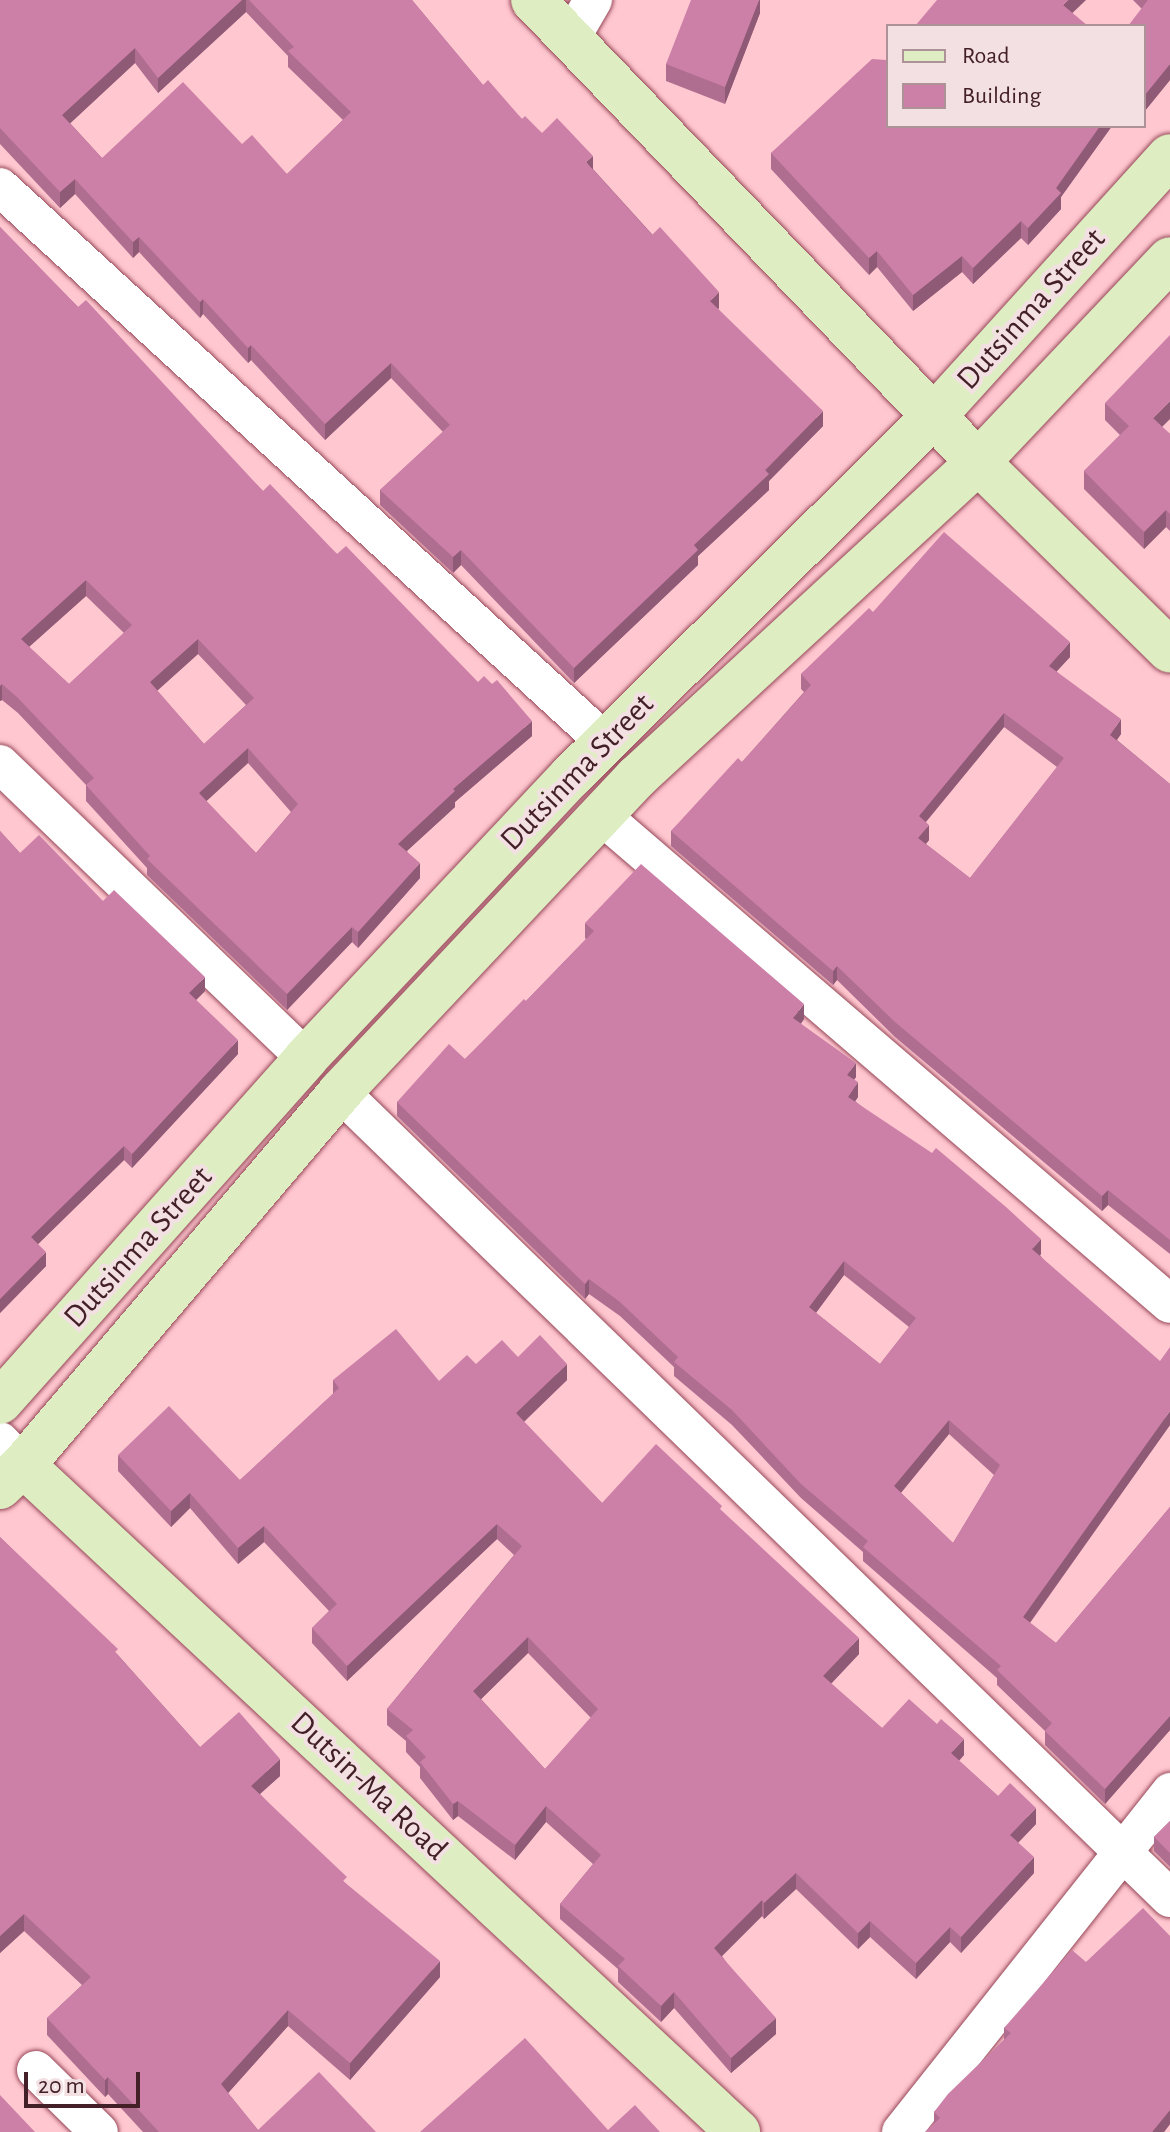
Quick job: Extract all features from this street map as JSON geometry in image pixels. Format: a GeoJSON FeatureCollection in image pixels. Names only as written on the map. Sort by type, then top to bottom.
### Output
{"type":"FeatureCollection","features":[{"type":"Feature","properties":{"kind":"street"},"geometry":{"type":"LineString","coordinates":[[533,0],[936,414],[978,462],[1170,651]]}},
{"type":"Feature","properties":{"kind":"street"},"geometry":{"type":"LineString","coordinates":[[571,38],[593,0]]}},
{"type":"Feature","properties":{"kind":"street","name":"Dutsinma Street"},"geometry":{"type":"LineString","coordinates":[[0,1402],[306,1058],[604,741],[936,414],[1170,156]]}},
{"type":"Feature","properties":{"kind":"street"},"geometry":{"type":"LineString","coordinates":[[0,187],[604,741]]}},
{"type":"Feature","properties":{"kind":"street","name":"Dutsinma Street"},"geometry":{"type":"LineString","coordinates":[[8,1464],[340,1092],[648,766],[978,462],[1170,259]]}},
{"type":"Feature","properties":{"kind":"street"},"geometry":{"type":"LineString","coordinates":[[0,764],[306,1058]]}},
{"type":"Feature","properties":{"kind":"street"},"geometry":{"type":"LineString","coordinates":[[603,817],[1170,1304]]}},
{"type":"Feature","properties":{"kind":"street"},"geometry":{"type":"LineString","coordinates":[[340,1092],[1170,1898]]}},
{"type":"Feature","properties":{"kind":"street","name":"Dutsin-Ma Road"},"geometry":{"type":"LineString","coordinates":[[8,1464],[738,2132]]}},
{"type":"Feature","properties":{"kind":"street"},"geometry":{"type":"LineString","coordinates":[[901,2132],[1170,1792]]}},
{"type":"Feature","properties":{"kind":"street"},"geometry":{"type":"LineString","coordinates":[[36,2070],[99,2132]]}},
{"type":"Feature","properties":{"kind":"building"},"geometry":{"type":"Polygon","coordinates":[[[0,0],[242,0],[158,78],[135,48],[62,115],[102,158],[183,82],[242,144],[252,135],[287,174],[351,112],[288,51],[294,47],[249,0],[412,0],[483,85],[488,80],[522,119],[525,116],[542,133],[557,118],[593,156],[586,162],[652,235],[660,227],[719,292],[710,301],[823,411],[765,470],[769,474],[694,545],[698,550],[574,668],[461,550],[453,557],[380,490],[450,425],[391,363],[325,424],[251,345],[248,348],[203,299],[200,302],[139,237],[133,242],[75,179],[60,192],[0,128],[0,0]]]}},
{"type":"Feature","properties":{"kind":"building"},"geometry":{"type":"Polygon","coordinates":[[[691,0],[759,0],[725,87],[666,64],[691,0]]]}},
{"type":"Feature","properties":{"kind":"building"},"geometry":{"type":"Polygon","coordinates":[[[937,0],[1068,0],[1063,5],[1086,24],[917,24],[937,0]]]}},
{"type":"Feature","properties":{"kind":"building"},"geometry":{"type":"Polygon","coordinates":[[[1148,0],[1170,0],[1170,64],[1146,94],[1146,24],[1130,24],[1148,0]]]}},
{"type":"Feature","properties":{"kind":"building"},"geometry":{"type":"Polygon","coordinates":[[[872,59],[886,60],[886,128],[1099,128],[1056,188],[1061,193],[1028,228],[1021,221],[973,268],[962,256],[913,295],[877,251],[869,258],[771,153],[872,59]]]}},
{"type":"Feature","properties":{"kind":"building"},"geometry":{"type":"Polygon","coordinates":[[[0,227],[78,307],[86,300],[263,491],[270,484],[337,554],[346,546],[478,682],[484,676],[492,684],[497,680],[532,721],[453,789],[455,791],[398,844],[420,863],[358,932],[352,927],[287,994],[147,859],[150,856],[86,785],[94,778],[18,698],[2,684],[0,686],[0,227]],[[86,580],[21,639],[69,684],[132,625],[86,580]],[[198,639],[150,682],[204,744],[254,698],[198,639]],[[248,748],[199,793],[256,853],[298,804],[248,748]]]}},
{"type":"Feature","properties":{"kind":"building"},"geometry":{"type":"Polygon","coordinates":[[[1170,335],[1170,401],[1153,418],[1170,434],[1170,514],[1166,510],[1144,532],[1084,471],[1129,426],[1105,403],[1170,335]]]}},
{"type":"Feature","properties":{"kind":"building"},"geometry":{"type":"Polygon","coordinates":[[[944,532],[1070,642],[1049,666],[1121,719],[1110,735],[1170,784],[1170,1240],[1108,1190],[1102,1196],[895,1022],[837,966],[833,971],[671,831],[738,758],[742,762],[811,685],[801,674],[869,608],[873,612],[944,532]],[[1004,713],[919,816],[929,825],[918,838],[970,878],[1064,758],[1004,713]]]}},
{"type":"Feature","properties":{"kind":"building"},"geometry":{"type":"Polygon","coordinates":[[[0,831],[20,853],[39,835],[103,901],[114,890],[205,977],[189,993],[238,1040],[132,1154],[124,1146],[31,1237],[46,1252],[0,1299],[0,831]]]}},
{"type":"Feature","properties":{"kind":"building"},"geometry":{"type":"Polygon","coordinates":[[[641,864],[804,1004],[793,1018],[856,1063],[847,1075],[858,1082],[848,1097],[932,1153],[936,1148],[1006,1207],[1041,1239],[1032,1249],[1160,1361],[1170,1347],[1170,1411],[1023,1617],[1056,1643],[1170,1507],[1170,1716],[1105,1789],[1045,1731],[1052,1723],[997,1670],[1001,1666],[863,1547],[868,1541],[801,1484],[732,1410],[674,1362],[678,1357],[620,1302],[589,1279],[585,1284],[397,1102],[449,1044],[465,1059],[524,999],[526,1001],[594,931],[585,923],[641,864]],[[844,1261],[809,1307],[880,1364],[916,1318],[844,1261]],[[949,1420],[894,1486],[953,1543],[1000,1465],[949,1420]]]}},
{"type":"Feature","properties":{"kind":"building"},"geometry":{"type":"Polygon","coordinates":[[[396,1329],[439,1381],[467,1355],[476,1364],[502,1340],[518,1357],[540,1335],[567,1364],[516,1413],[602,1503],[656,1444],[722,1506],[720,1509],[859,1638],[823,1676],[882,1728],[909,1699],[937,1724],[941,1719],[964,1739],[951,1753],[998,1796],[1010,1783],[1036,1808],[1010,1835],[1034,1857],[961,1937],[950,1927],[916,1963],[870,1921],[858,1933],[796,1873],[764,1903],[762,1900],[714,1948],[776,2018],[731,2058],[674,1992],[661,2006],[618,1966],[625,1959],[560,1904],[601,1855],[546,1806],[515,1845],[458,1801],[453,1804],[420,1762],[426,1757],[406,1736],[413,1730],[387,1709],[522,1546],[497,1524],[347,1666],[312,1628],[337,1604],[264,1526],[238,1548],[190,1493],[171,1511],[118,1455],[169,1406],[240,1480],[339,1388],[333,1380],[396,1329]],[[528,1637],[473,1691],[545,1769],[598,1709],[528,1637]]]}},
{"type":"Feature","properties":{"kind":"building"},"geometry":{"type":"Polygon","coordinates":[[[0,1537],[118,1649],[115,1652],[200,1747],[239,1712],[280,1759],[251,1786],[347,1877],[343,1881],[440,1961],[350,2063],[288,2010],[221,2084],[258,2130],[319,2072],[376,2132],[159,2132],[47,2018],[91,1977],[24,1914],[0,1936],[0,1537]]]}},
{"type":"Feature","properties":{"kind":"building"},"geometry":{"type":"Polygon","coordinates":[[[1170,1821],[1170,1853],[1154,1837],[1170,1821]]]}},
{"type":"Feature","properties":{"kind":"building"},"geometry":{"type":"Polygon","coordinates":[[[1143,1908],[1170,1936],[1170,2110],[1152,2132],[925,2132],[940,2118],[934,2112],[948,2094],[1011,2033],[1004,2028],[1072,1950],[1086,1962],[1143,1908]]]}},
{"type":"Feature","properties":{"kind":"building"},"geometry":{"type":"Polygon","coordinates":[[[525,2038],[608,2130],[635,2105],[660,2132],[420,2132],[525,2038]]]}},
{"type":"Feature","properties":{"kind":"building"},"geometry":{"type":"Polygon","coordinates":[[[0,2095],[35,2132],[0,2132],[0,2095]]]}}]}
